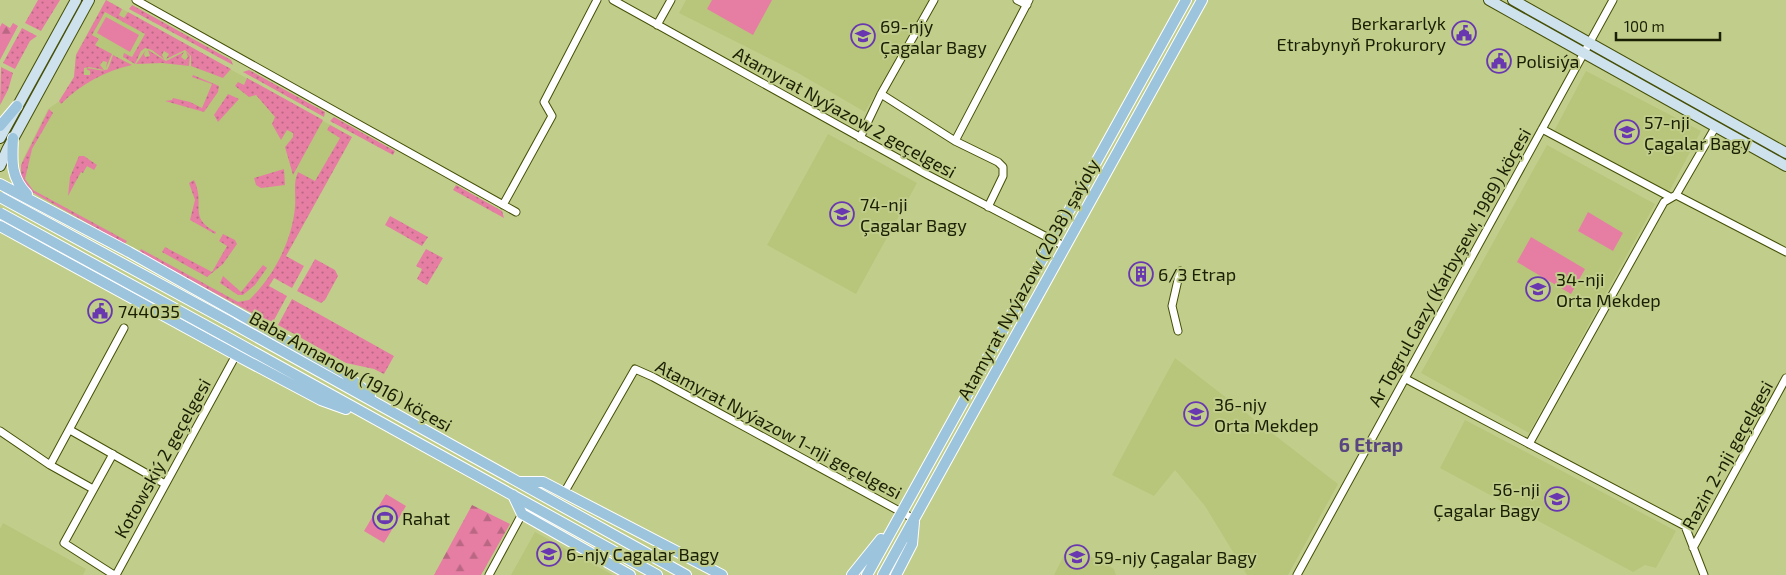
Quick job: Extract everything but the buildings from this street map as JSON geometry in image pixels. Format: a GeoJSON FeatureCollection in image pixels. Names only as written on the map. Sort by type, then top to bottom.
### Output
{"type":"FeatureCollection","features":[{"type":"Feature","properties":{"kind":"main road"},"geometry":{"type":"LineString","coordinates":[[0,138],[76,0]]}},
{"type":"Feature","properties":{"kind":"main road"},"geometry":{"type":"LineString","coordinates":[[0,166],[13,138],[89,0]]}},
{"type":"Feature","properties":{"kind":"main road","name":"Atamyrat Nyýazow (2038) şaýoly"},"geometry":{"type":"LineString","coordinates":[[867,575],[1186,0]]}},
{"type":"Feature","properties":{"kind":"main road","name":"Atamyrat Nyýazow (2038) şaýoly"},"geometry":{"type":"LineString","coordinates":[[883,575],[1202,0]]}},
{"type":"Feature","properties":{"kind":"main road"},"geometry":{"type":"LineString","coordinates":[[1489,0],[1786,166]]}},
{"type":"Feature","properties":{"kind":"main road"},"geometry":{"type":"LineString","coordinates":[[1514,0],[1786,152]]}},
{"type":"Feature","properties":{"kind":"main road"},"geometry":{"type":"LineString","coordinates":[[0,126],[17,106]]}},
{"type":"Feature","properties":{"kind":"main road"},"geometry":{"type":"LineString","coordinates":[[13,138],[12,163],[14,178],[35,201]]}},
{"type":"Feature","properties":{"kind":"main road"},"geometry":{"type":"LineString","coordinates":[[0,184],[35,201],[344,373],[388,410]]}},
{"type":"Feature","properties":{"kind":"main road","name":"Baba Annanow (1916) köçesi"},"geometry":{"type":"LineString","coordinates":[[0,197],[230,322],[686,575]]}},
{"type":"Feature","properties":{"kind":"main road"},"geometry":{"type":"LineString","coordinates":[[15,235],[9,222],[12,210],[21,202],[35,201]]}},
{"type":"Feature","properties":{"kind":"main road","name":"Baba Annanow (1916) köçesi"},"geometry":{"type":"LineString","coordinates":[[0,214],[657,575]]}},
{"type":"Feature","properties":{"kind":"main road"},"geometry":{"type":"LineString","coordinates":[[0,226],[321,400],[382,423]]}},
{"type":"Feature","properties":{"kind":"main road"},"geometry":{"type":"LineString","coordinates":[[0,231],[15,235]]}},
{"type":"Feature","properties":{"kind":"main road"},"geometry":{"type":"LineString","coordinates":[[518,482],[543,482],[722,575]]}},
{"type":"Feature","properties":{"kind":"main road"},"geometry":{"type":"LineString","coordinates":[[514,495],[522,514],[630,575]]}},
{"type":"Feature","properties":{"kind":"main road"},"geometry":{"type":"LineString","coordinates":[[852,575],[902,512]]}},
{"type":"Feature","properties":{"kind":"main road"},"geometry":{"type":"LineString","coordinates":[[896,575],[912,544],[914,519]]}},
{"type":"Feature","properties":{"kind":"street"},"geometry":{"type":"LineString","coordinates":[[136,0],[516,212]]}},
{"type":"Feature","properties":{"kind":"street"},"geometry":{"type":"LineString","coordinates":[[503,205],[552,116],[544,102],[597,0]]}},
{"type":"Feature","properties":{"kind":"street","name":"Atamyrat Nyýazow 2 geçelgesi"},"geometry":{"type":"LineString","coordinates":[[613,0],[860,138],[1064,246]]}},
{"type":"Feature","properties":{"kind":"street"},"geometry":{"type":"LineString","coordinates":[[657,25],[671,0]]}},
{"type":"Feature","properties":{"kind":"street"},"geometry":{"type":"LineString","coordinates":[[860,138],[881,94],[934,0]]}},
{"type":"Feature","properties":{"kind":"street"},"geometry":{"type":"LineString","coordinates":[[955,141],[1028,3],[1017,0]]}},
{"type":"Feature","properties":{"kind":"street","name":"Ar Togrul Gazy (Karbyşew, 1989) köçesi"},"geometry":{"type":"LineString","coordinates":[[1297,575],[1613,0]]}},
{"type":"Feature","properties":{"kind":"street"},"geometry":{"type":"LineString","coordinates":[[881,94],[955,141],[998,162],[1003,167],[1003,176],[988,207]]}},
{"type":"Feature","properties":{"kind":"street"},"geometry":{"type":"LineString","coordinates":[[1529,444],[1659,210],[1673,196],[1716,126]]}},
{"type":"Feature","properties":{"kind":"street"},"geometry":{"type":"LineString","coordinates":[[1542,129],[1786,252]]}},
{"type":"Feature","properties":{"kind":"street"},"geometry":{"type":"LineString","coordinates":[[1178,331],[1172,306],[1180,271]]}},
{"type":"Feature","properties":{"kind":"street"},"geometry":{"type":"LineString","coordinates":[[50,465],[124,328]]}},
{"type":"Feature","properties":{"kind":"street","name":"Kotowskiý 2 geçelgesi"},"geometry":{"type":"LineString","coordinates":[[114,575],[236,355]]}},
{"type":"Feature","properties":{"kind":"street","name":"Atamyrat Nyýazow 1-nji geçelgesi"},"geometry":{"type":"LineString","coordinates":[[564,493],[635,369],[902,512]]}},
{"type":"Feature","properties":{"kind":"street"},"geometry":{"type":"LineString","coordinates":[[1406,378],[1685,526],[1704,575]]}},
{"type":"Feature","properties":{"kind":"street","name":"Razin 2-nji geçelgesi"},"geometry":{"type":"LineString","coordinates":[[1693,548],[1786,378]]}},
{"type":"Feature","properties":{"kind":"street"},"geometry":{"type":"LineString","coordinates":[[70,430],[166,484]]}},
{"type":"Feature","properties":{"kind":"street"},"geometry":{"type":"LineString","coordinates":[[0,431],[50,465],[93,490]]}},
{"type":"Feature","properties":{"kind":"street"},"geometry":{"type":"LineString","coordinates":[[113,454],[64,543],[114,575]]}},
{"type":"Feature","properties":{"kind":"street"},"geometry":{"type":"LineString","coordinates":[[902,512],[914,519]]}},
{"type":"Feature","properties":{"kind":"street"},"geometry":{"type":"LineString","coordinates":[[489,575],[522,514]]}},
{"type":"Feature","properties":{"kind":"shaded area"},"geometry":{"type":"Polygon","coordinates":[[[106,0],[352,137],[254,314],[37,196],[21,177],[20,172],[23,159],[48,109],[61,100],[74,77],[76,54],[106,0]]]}},
{"type":"Feature","properties":{"kind":"shaded area"},"geometry":{"type":"Polygon","coordinates":[[[686,0],[929,0],[865,112],[798,73],[679,13],[686,0]]]}},
{"type":"Feature","properties":{"kind":"shaded area","name":"57-nji Çagalar Bagy"},"geometry":{"type":"Polygon","coordinates":[[[1586,71],[1701,131],[1668,194],[1553,133],[1586,71]]]}},
{"type":"Feature","properties":{"kind":"shaded area","name":"74-nji Çagalar Bagy"},"geometry":{"type":"Polygon","coordinates":[[[828,134],[917,183],[856,294],[767,245],[828,134]]]}},
{"type":"Feature","properties":{"kind":"shaded area","name":"34-nji Orta Mekdep"},"geometry":{"type":"Polygon","coordinates":[[[1547,145],[1655,204],[1529,433],[1421,373],[1547,145]]]}},
{"type":"Feature","properties":{"kind":"shaded area","name":"36-njy Orta Mekdep"},"geometry":{"type":"Polygon","coordinates":[[[1175,358],[1338,484],[1288,575],[1247,575],[1205,506],[1175,470],[1154,496],[1112,475],[1175,358]]]}},
{"type":"Feature","properties":{"kind":"shaded area","name":"56-nji Çagalar Bagy"},"geometry":{"type":"Polygon","coordinates":[[[1465,420],[1676,531],[1656,568],[1645,565],[1633,572],[1440,468],[1465,420]]]}},
{"type":"Feature","properties":{"kind":"shaded area"},"geometry":{"type":"Polygon","coordinates":[[[3,523],[86,569],[83,575],[0,575],[0,529],[3,523]]]}},
{"type":"Feature","properties":{"kind":"shaded area","name":"6-njy Cagalar Bagy"},"geometry":{"type":"Polygon","coordinates":[[[535,532],[613,575],[511,575],[535,532]]]}},
{"type":"Feature","properties":{"kind":"shaded area","name":"59-njy Çagalar Bagy"},"geometry":{"type":"Polygon","coordinates":[[[1069,545],[1114,569],[1116,575],[1054,575],[1069,545]]]}},
{"type":"Feature","properties":{"kind":"green space"},"geometry":{"type":"Polygon","coordinates":[[[38,0],[60,0],[41,31],[25,23],[38,0]]]}},
{"type":"Feature","properties":{"kind":"green space"},"geometry":{"type":"Polygon","coordinates":[[[106,0],[122,9],[119,15],[124,18],[128,12],[231,69],[223,78],[191,66],[191,56],[185,50],[166,59],[169,54],[164,51],[162,55],[164,59],[152,50],[145,48],[141,51],[135,64],[123,57],[124,53],[132,57],[145,34],[105,12],[92,35],[99,39],[95,45],[112,54],[106,68],[107,62],[103,61],[100,65],[104,70],[108,69],[113,55],[132,65],[94,79],[61,104],[59,101],[74,77],[76,55],[106,0]],[[84,68],[84,75],[90,75],[90,71],[86,69],[104,70],[84,68]]]}},
{"type":"Feature","properties":{"kind":"green space"},"geometry":{"type":"Polygon","coordinates":[[[712,0],[772,0],[753,35],[707,9],[712,0]]]}},
{"type":"Feature","properties":{"kind":"green space"},"geometry":{"type":"Polygon","coordinates":[[[132,5],[231,60],[233,65],[129,9],[132,5]]]}},
{"type":"Feature","properties":{"kind":"green space"},"geometry":{"type":"Polygon","coordinates":[[[106,17],[139,35],[130,52],[97,33],[106,17]]]}},
{"type":"Feature","properties":{"kind":"green space"},"geometry":{"type":"Polygon","coordinates":[[[2,23],[10,28],[13,23],[18,26],[0,60],[0,27],[2,23]]]}},
{"type":"Feature","properties":{"kind":"green space"},"geometry":{"type":"Polygon","coordinates":[[[22,28],[37,36],[30,41],[15,69],[3,63],[22,28]]]}},
{"type":"Feature","properties":{"kind":"green space"},"geometry":{"type":"Polygon","coordinates":[[[146,50],[145,57],[150,56],[148,50],[166,61],[184,52],[181,57],[185,60],[188,57],[186,52],[190,56],[189,66],[162,63],[136,64],[146,50]]]}},
{"type":"Feature","properties":{"kind":"green space"},"geometry":{"type":"Polygon","coordinates":[[[1,67],[13,73],[8,90],[0,105],[1,67]]]}},
{"type":"Feature","properties":{"kind":"green space"},"geometry":{"type":"Polygon","coordinates":[[[249,70],[325,112],[324,117],[243,72],[249,70]]]}},
{"type":"Feature","properties":{"kind":"green space"},"geometry":{"type":"Polygon","coordinates":[[[193,75],[219,86],[218,92],[204,112],[165,101],[172,100],[173,98],[190,102],[202,108],[212,84],[192,77],[193,75]]]}},
{"type":"Feature","properties":{"kind":"green space"},"geometry":{"type":"Polygon","coordinates":[[[247,78],[323,120],[293,175],[285,147],[293,137],[293,133],[287,130],[281,140],[272,124],[275,117],[256,95],[249,97],[235,86],[238,82],[244,85],[247,78]]]}},
{"type":"Feature","properties":{"kind":"green space"},"geometry":{"type":"Polygon","coordinates":[[[228,94],[239,99],[218,122],[214,115],[228,94]]]}},
{"type":"Feature","properties":{"kind":"green space"},"geometry":{"type":"Polygon","coordinates":[[[49,109],[53,113],[32,149],[25,179],[33,190],[127,241],[125,244],[32,192],[21,177],[21,165],[49,109]]]}},
{"type":"Feature","properties":{"kind":"green space"},"geometry":{"type":"Polygon","coordinates":[[[334,117],[395,151],[393,155],[330,121],[334,117]]]}},
{"type":"Feature","properties":{"kind":"green space"},"geometry":{"type":"Polygon","coordinates":[[[330,125],[352,137],[286,256],[304,266],[292,288],[274,278],[269,286],[287,296],[273,322],[254,314],[139,252],[141,249],[238,302],[249,300],[274,269],[286,245],[293,220],[295,184],[298,172],[315,181],[340,138],[327,130],[330,125]]]}},
{"type":"Feature","properties":{"kind":"green space"},"geometry":{"type":"Polygon","coordinates":[[[79,156],[84,156],[97,165],[94,170],[87,166],[83,173],[81,172],[68,196],[70,177],[79,156]]]}},
{"type":"Feature","properties":{"kind":"green space"},"geometry":{"type":"Polygon","coordinates":[[[284,169],[285,185],[261,188],[256,185],[254,178],[284,169]]]}},
{"type":"Feature","properties":{"kind":"green space"},"geometry":{"type":"Polygon","coordinates":[[[194,180],[197,189],[199,216],[207,226],[216,232],[215,234],[190,220],[195,200],[189,183],[194,180]]]}},
{"type":"Feature","properties":{"kind":"green space"},"geometry":{"type":"Polygon","coordinates":[[[456,185],[502,211],[504,218],[453,190],[456,185]]]}},
{"type":"Feature","properties":{"kind":"green space"},"geometry":{"type":"Polygon","coordinates":[[[1588,212],[1623,233],[1613,251],[1578,231],[1588,212]]]}},
{"type":"Feature","properties":{"kind":"green space"},"geometry":{"type":"Polygon","coordinates":[[[390,216],[428,237],[422,246],[385,225],[390,216]]]}},
{"type":"Feature","properties":{"kind":"green space"},"geometry":{"type":"Polygon","coordinates":[[[223,234],[235,240],[237,244],[223,264],[207,277],[162,252],[165,247],[212,272],[227,246],[219,241],[223,234]]]}},
{"type":"Feature","properties":{"kind":"green space"},"geometry":{"type":"Polygon","coordinates":[[[1531,237],[1585,269],[1571,294],[1517,262],[1531,237]]]}},
{"type":"Feature","properties":{"kind":"green space"},"geometry":{"type":"Polygon","coordinates":[[[426,249],[443,258],[427,285],[417,279],[422,269],[416,266],[426,249]]]}},
{"type":"Feature","properties":{"kind":"green space"},"geometry":{"type":"Polygon","coordinates":[[[315,259],[335,270],[338,276],[325,300],[321,303],[297,291],[315,259]]]}},
{"type":"Feature","properties":{"kind":"green space"},"geometry":{"type":"Polygon","coordinates":[[[263,265],[267,268],[255,285],[243,295],[238,295],[220,283],[223,276],[241,292],[263,265]]]}},
{"type":"Feature","properties":{"kind":"green space"},"geometry":{"type":"Polygon","coordinates":[[[292,299],[394,356],[384,374],[374,369],[346,363],[278,325],[292,299]]]}},
{"type":"Feature","properties":{"kind":"green space","name":"Rahat"},"geometry":{"type":"Polygon","coordinates":[[[386,494],[406,506],[384,543],[364,531],[386,494]]]}},
{"type":"Feature","properties":{"kind":"green space"},"geometry":{"type":"Polygon","coordinates":[[[472,505],[510,524],[481,575],[434,575],[472,505]]]}},
{"type":"Feature","properties":{"kind":"place","name":"Berkararlyk Etrabynyň Prokurory"},"geometry":{"type":"Point","coordinates":[1464,33]}},
{"type":"Feature","properties":{"kind":"place","name":"69-njy Çagalar Bagy"},"geometry":{"type":"Point","coordinates":[863,36]}},
{"type":"Feature","properties":{"kind":"place","name":"Polisiýa"},"geometry":{"type":"Point","coordinates":[1499,61]}},
{"type":"Feature","properties":{"kind":"place","name":"57-nji Çagalar Bagy"},"geometry":{"type":"Point","coordinates":[1627,132]}},
{"type":"Feature","properties":{"kind":"place","name":"74-nji Çagalar Bagy"},"geometry":{"type":"Point","coordinates":[842,214]}},
{"type":"Feature","properties":{"kind":"place","name":"6/3 Etrap"},"geometry":{"type":"Point","coordinates":[1141,274]}},
{"type":"Feature","properties":{"kind":"place","name":"34-nji Orta Mekdep"},"geometry":{"type":"Point","coordinates":[1538,289]}},
{"type":"Feature","properties":{"kind":"place","name":"744035"},"geometry":{"type":"Point","coordinates":[100,311]}},
{"type":"Feature","properties":{"kind":"place","name":"36-njy Orta Mekdep"},"geometry":{"type":"Point","coordinates":[1196,414]}},
{"type":"Feature","properties":{"kind":"place","name":"56-nji Çagalar Bagy"},"geometry":{"type":"Point","coordinates":[1557,499]}},
{"type":"Feature","properties":{"kind":"place","name":"Rahat"},"geometry":{"type":"Point","coordinates":[385,518]}},
{"type":"Feature","properties":{"kind":"place","name":"6-njy Cagalar Bagy"},"geometry":{"type":"Point","coordinates":[549,554]}},
{"type":"Feature","properties":{"kind":"place","name":"59-njy Çagalar Bagy"},"geometry":{"type":"Point","coordinates":[1077,557]}},
{"type":"Feature","properties":{"kind":"district","name":"6 Etrap"},"geometry":{"type":"Point","coordinates":[1371,444]}}]}
